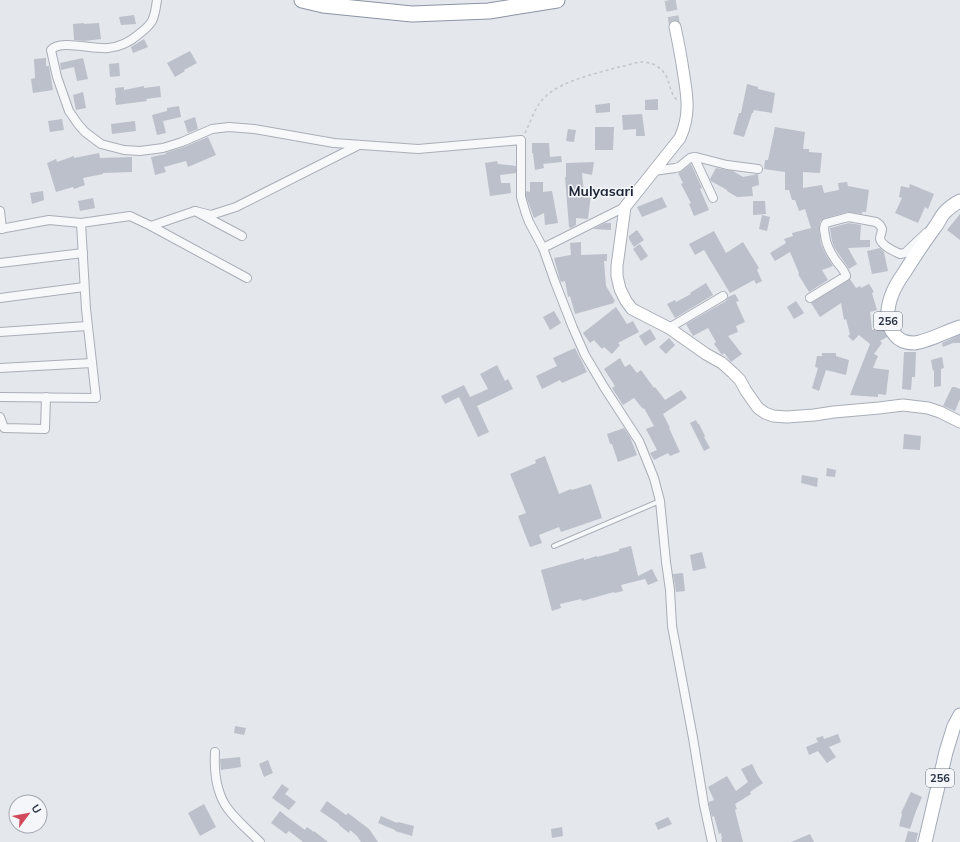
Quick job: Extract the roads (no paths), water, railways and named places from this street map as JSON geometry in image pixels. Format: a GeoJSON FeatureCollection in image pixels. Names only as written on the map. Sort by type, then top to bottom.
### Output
{"type":"FeatureCollection","features":[{"type":"Feature","properties":{"kind":"highway"},"geometry":{"type":"LineString","coordinates":[[302,0],[323,5],[412,14],[489,11],[557,0]]}},
{"type":"Feature","properties":{"kind":"main road"},"geometry":{"type":"LineString","coordinates":[[675,27],[688,104],[686,120],[684,130],[680,138],[625,207],[617,276],[620,289],[626,301],[632,309],[669,328],[728,368],[740,380],[746,392],[758,408],[765,413],[774,416],[787,417],[903,405],[928,408],[960,422]]}},
{"type":"Feature","properties":{"kind":"main road","name":"256"},"geometry":{"type":"LineString","coordinates":[[960,201],[952,205],[944,213],[937,226],[910,262],[898,281],[891,296],[887,318],[893,333],[905,342],[914,343],[960,327]]}},
{"type":"Feature","properties":{"kind":"main road","name":"256"},"geometry":{"type":"LineString","coordinates":[[925,842],[946,752],[954,726],[960,715]]}},
{"type":"Feature","properties":{"kind":"street"},"geometry":{"type":"LineString","coordinates":[[157,0],[152,21],[135,38],[127,43],[102,48],[59,45],[51,50],[57,77],[69,111],[85,132],[101,144],[124,150],[140,151],[169,146],[212,129],[229,127],[254,129],[334,143],[418,149],[521,140],[521,197],[529,222],[543,248],[573,328],[585,355],[641,446],[654,478],[660,501],[670,590],[672,626],[712,842]]}},
{"type":"Feature","properties":{"kind":"street"},"geometry":{"type":"LineString","coordinates":[[151,226],[195,211],[212,215],[236,207],[360,145]]}},
{"type":"Feature","properties":{"kind":"street"},"geometry":{"type":"LineString","coordinates":[[654,171],[677,168],[688,159],[694,158],[727,165],[758,169]]}},
{"type":"Feature","properties":{"kind":"street"},"geometry":{"type":"LineString","coordinates":[[694,158],[713,198]]}},
{"type":"Feature","properties":{"kind":"street"},"geometry":{"type":"LineString","coordinates":[[543,248],[625,207]]}},
{"type":"Feature","properties":{"kind":"street"},"geometry":{"type":"LineString","coordinates":[[0,211],[1,229],[49,220],[81,223],[130,216],[247,278]]}},
{"type":"Feature","properties":{"kind":"street"},"geometry":{"type":"LineString","coordinates":[[195,211],[242,236]]}},
{"type":"Feature","properties":{"kind":"street"},"geometry":{"type":"LineString","coordinates":[[810,298],[846,276],[845,272],[826,243],[824,225],[826,223],[841,218],[876,222],[882,229],[880,237],[882,242],[900,254],[905,253],[924,234],[937,226]]}},
{"type":"Feature","properties":{"kind":"street"},"geometry":{"type":"LineString","coordinates":[[0,397],[96,398],[87,326],[81,223]]}},
{"type":"Feature","properties":{"kind":"street"},"geometry":{"type":"LineString","coordinates":[[0,263],[83,253]]}},
{"type":"Feature","properties":{"kind":"street"},"geometry":{"type":"LineString","coordinates":[[0,298],[84,287]]}},
{"type":"Feature","properties":{"kind":"street"},"geometry":{"type":"LineString","coordinates":[[669,328],[723,296]]}},
{"type":"Feature","properties":{"kind":"street"},"geometry":{"type":"LineString","coordinates":[[0,332],[87,326]]}},
{"type":"Feature","properties":{"kind":"street"},"geometry":{"type":"LineString","coordinates":[[0,368],[92,363]]}},
{"type":"Feature","properties":{"kind":"street"},"geometry":{"type":"LineString","coordinates":[[0,417],[4,428],[45,429],[46,397]]}},
{"type":"Feature","properties":{"kind":"street"},"geometry":{"type":"LineString","coordinates":[[215,752],[214,765],[221,797],[227,808],[260,842]]}},
{"type":"Feature","properties":{"kind":"lane"},"geometry":{"type":"LineString","coordinates":[[554,546],[660,501]]}},
{"type":"Feature","properties":{"kind":"tunnel"},"geometry":{"type":"LineString","coordinates":[[670,0],[675,27]]}},
{"type":"Feature","properties":{"kind":"district","name":"Mulyasari"},"geometry":{"type":"Point","coordinates":[601,191]}}]}
